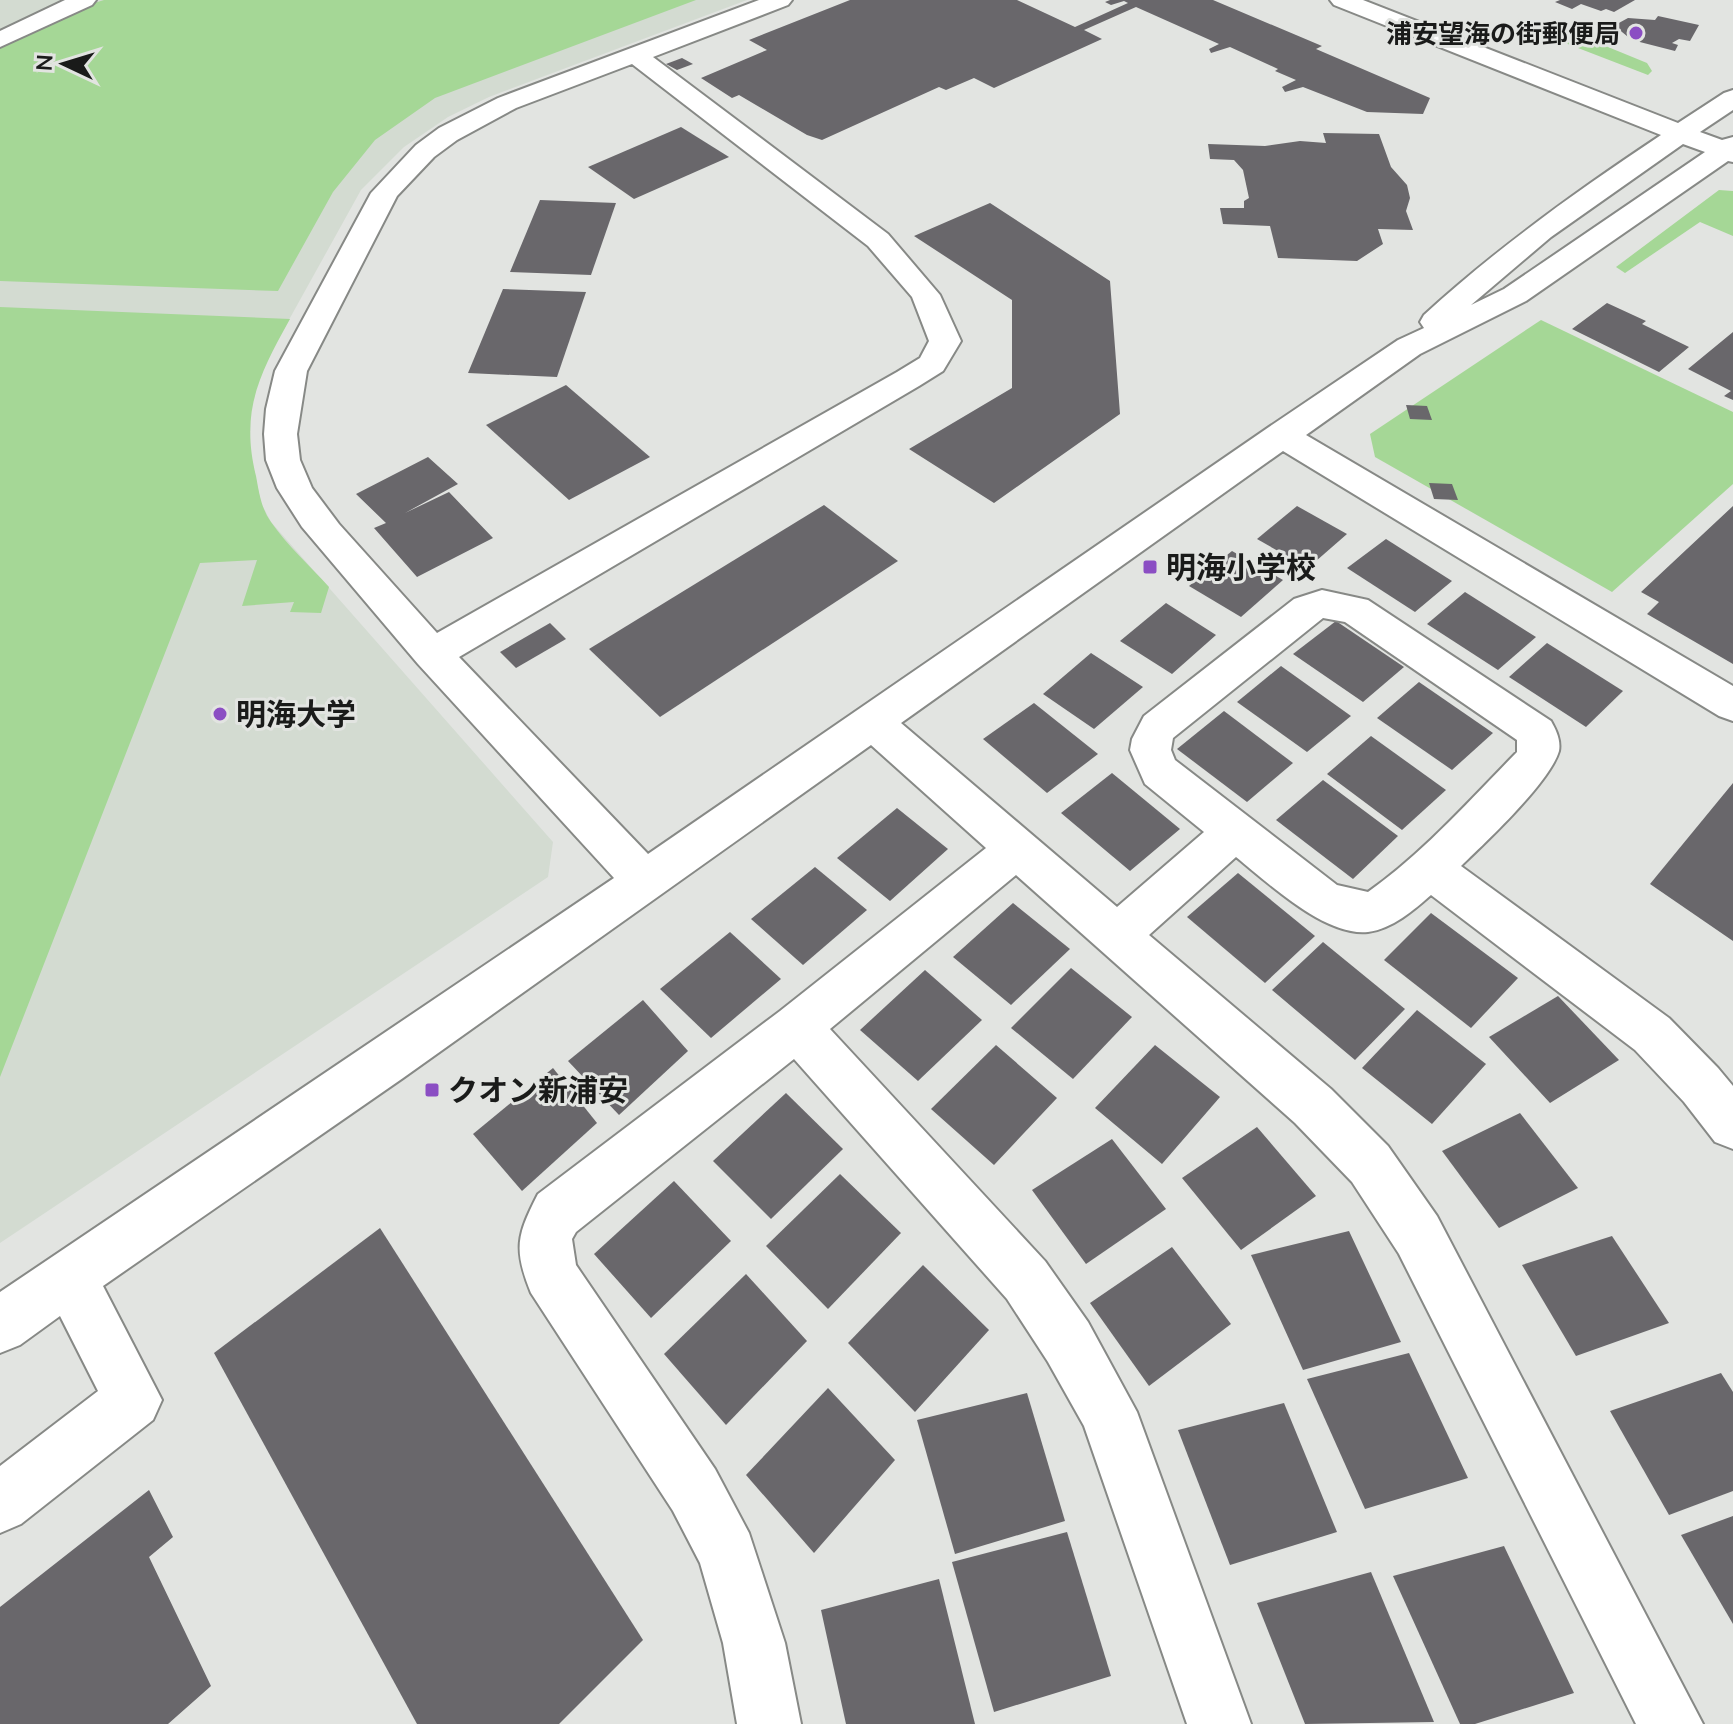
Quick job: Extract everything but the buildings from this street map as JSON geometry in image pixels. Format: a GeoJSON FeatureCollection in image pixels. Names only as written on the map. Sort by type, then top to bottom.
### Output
{"type":"FeatureCollection","features":[{"type":"Feature","properties":{"kind":"street"},"geometry":{"type":"LineString","coordinates":[[0,40],[84,0]]}},
{"type":"Feature","properties":{"kind":"street"},"geometry":{"type":"LineString","coordinates":[[645,881],[432,654],[302,503],[286,469],[280,436],[283,401],[291,371],[385,193],[425,151],[475,118],[780,0]]}},
{"type":"Feature","properties":{"kind":"street"},"geometry":{"type":"LineString","coordinates":[[1342,0],[1680,133],[1731,145]]}},
{"type":"Feature","properties":{"kind":"street"},"geometry":{"type":"LineString","coordinates":[[1405,0],[1704,117],[1731,145]]}},
{"type":"Feature","properties":{"kind":"street"},"geometry":{"type":"LineString","coordinates":[[432,654],[908,379],[932,364],[945,341],[937,313],[920,288],[892,262],[878,240],[635,55]]}},
{"type":"Feature","properties":{"kind":"street"},"geometry":{"type":"LineString","coordinates":[[1409,347],[1481,276],[1559,216],[1733,98]]}},
{"type":"Feature","properties":{"kind":"street"},"geometry":{"type":"LineString","coordinates":[[0,1325],[386,1062],[1409,347],[1515,295],[1731,145]]}},
{"type":"Feature","properties":{"kind":"street"},"geometry":{"type":"LineString","coordinates":[[1281,435],[1733,705]]}},
{"type":"Feature","properties":{"kind":"street"},"geometry":{"type":"LineString","coordinates":[[1322,604],[1355,610],[1537,732],[1539,748],[1533,762],[1429,868],[1387,904],[1371,912],[1345,909],[1321,899],[1234,832],[1160,772],[1151,758],[1150,739],[1158,727],[1307,609],[1322,604]]}},
{"type":"Feature","properties":{"kind":"street"},"geometry":{"type":"LineString","coordinates":[[872,722],[1015,850],[1313,1106],[1370,1164],[1418,1235],[1671,1724]]}},
{"type":"Feature","properties":{"kind":"street"},"geometry":{"type":"LineString","coordinates":[[1117,935],[1234,832]]}},
{"type":"Feature","properties":{"kind":"street"},"geometry":{"type":"LineString","coordinates":[[769,1724],[754,1643],[728,1554],[694,1490],[550,1274],[545,1236],[557,1213],[797,1027],[1015,850]]}},
{"type":"Feature","properties":{"kind":"street"},"geometry":{"type":"LineString","coordinates":[[1429,868],[1652,1034],[1701,1085],[1733,1125]]}},
{"type":"Feature","properties":{"kind":"street"},"geometry":{"type":"LineString","coordinates":[[797,1027],[1026,1280],[1068,1342],[1108,1412],[1219,1724]]}},
{"type":"Feature","properties":{"kind":"street"},"geometry":{"type":"LineString","coordinates":[[0,1503],[133,1400],[69,1277]]}},
{"type":"Feature","properties":{"kind":"shaded area","name":"明海大学"},"geometry":{"type":"Polygon","coordinates":[[[0,0],[747,0],[489,97],[448,117],[404,147],[361,190],[265,363],[251,398],[250,451],[261,503],[271,522],[553,842],[548,877],[0,1243],[0,0]]]}},
{"type":"Feature","properties":{"kind":"green space"},"geometry":{"type":"Polygon","coordinates":[[[104,0],[696,0],[435,98],[375,140],[333,192],[278,291],[0,281],[0,47],[81,7],[104,0]]]}},
{"type":"Feature","properties":{"kind":"green space"},"geometry":{"type":"Polygon","coordinates":[[[1586,38],[1647,63],[1652,71],[1648,75],[1565,43],[1586,38]]]}},
{"type":"Feature","properties":{"kind":"green space"},"geometry":{"type":"Polygon","coordinates":[[[1719,190],[1733,191],[1733,236],[1700,222],[1625,273],[1616,267],[1719,190]]]}},
{"type":"Feature","properties":{"kind":"green space"},"geometry":{"type":"Polygon","coordinates":[[[0,307],[290,319],[269,358],[255,394],[250,432],[252,453],[261,500],[268,517],[329,587],[321,613],[290,612],[294,602],[242,606],[257,560],[200,563],[0,1077],[0,307]]]}},
{"type":"Feature","properties":{"kind":"green space"},"geometry":{"type":"Polygon","coordinates":[[[1541,320],[1733,412],[1733,484],[1612,592],[1375,457],[1370,434],[1541,320]]]}},
{"type":"Feature","properties":{"kind":"place","name":"浦安望海の街郵便局"},"geometry":{"type":"Point","coordinates":[1636,33]}},
{"type":"Feature","properties":{"kind":"place","name":"明海小学校"},"geometry":{"type":"Point","coordinates":[1150,567]}},
{"type":"Feature","properties":{"kind":"place","name":"明海大学"},"geometry":{"type":"Point","coordinates":[220,714]}},
{"type":"Feature","properties":{"kind":"place","name":"クオン新浦安"},"geometry":{"type":"Point","coordinates":[432,1090]}}]}
